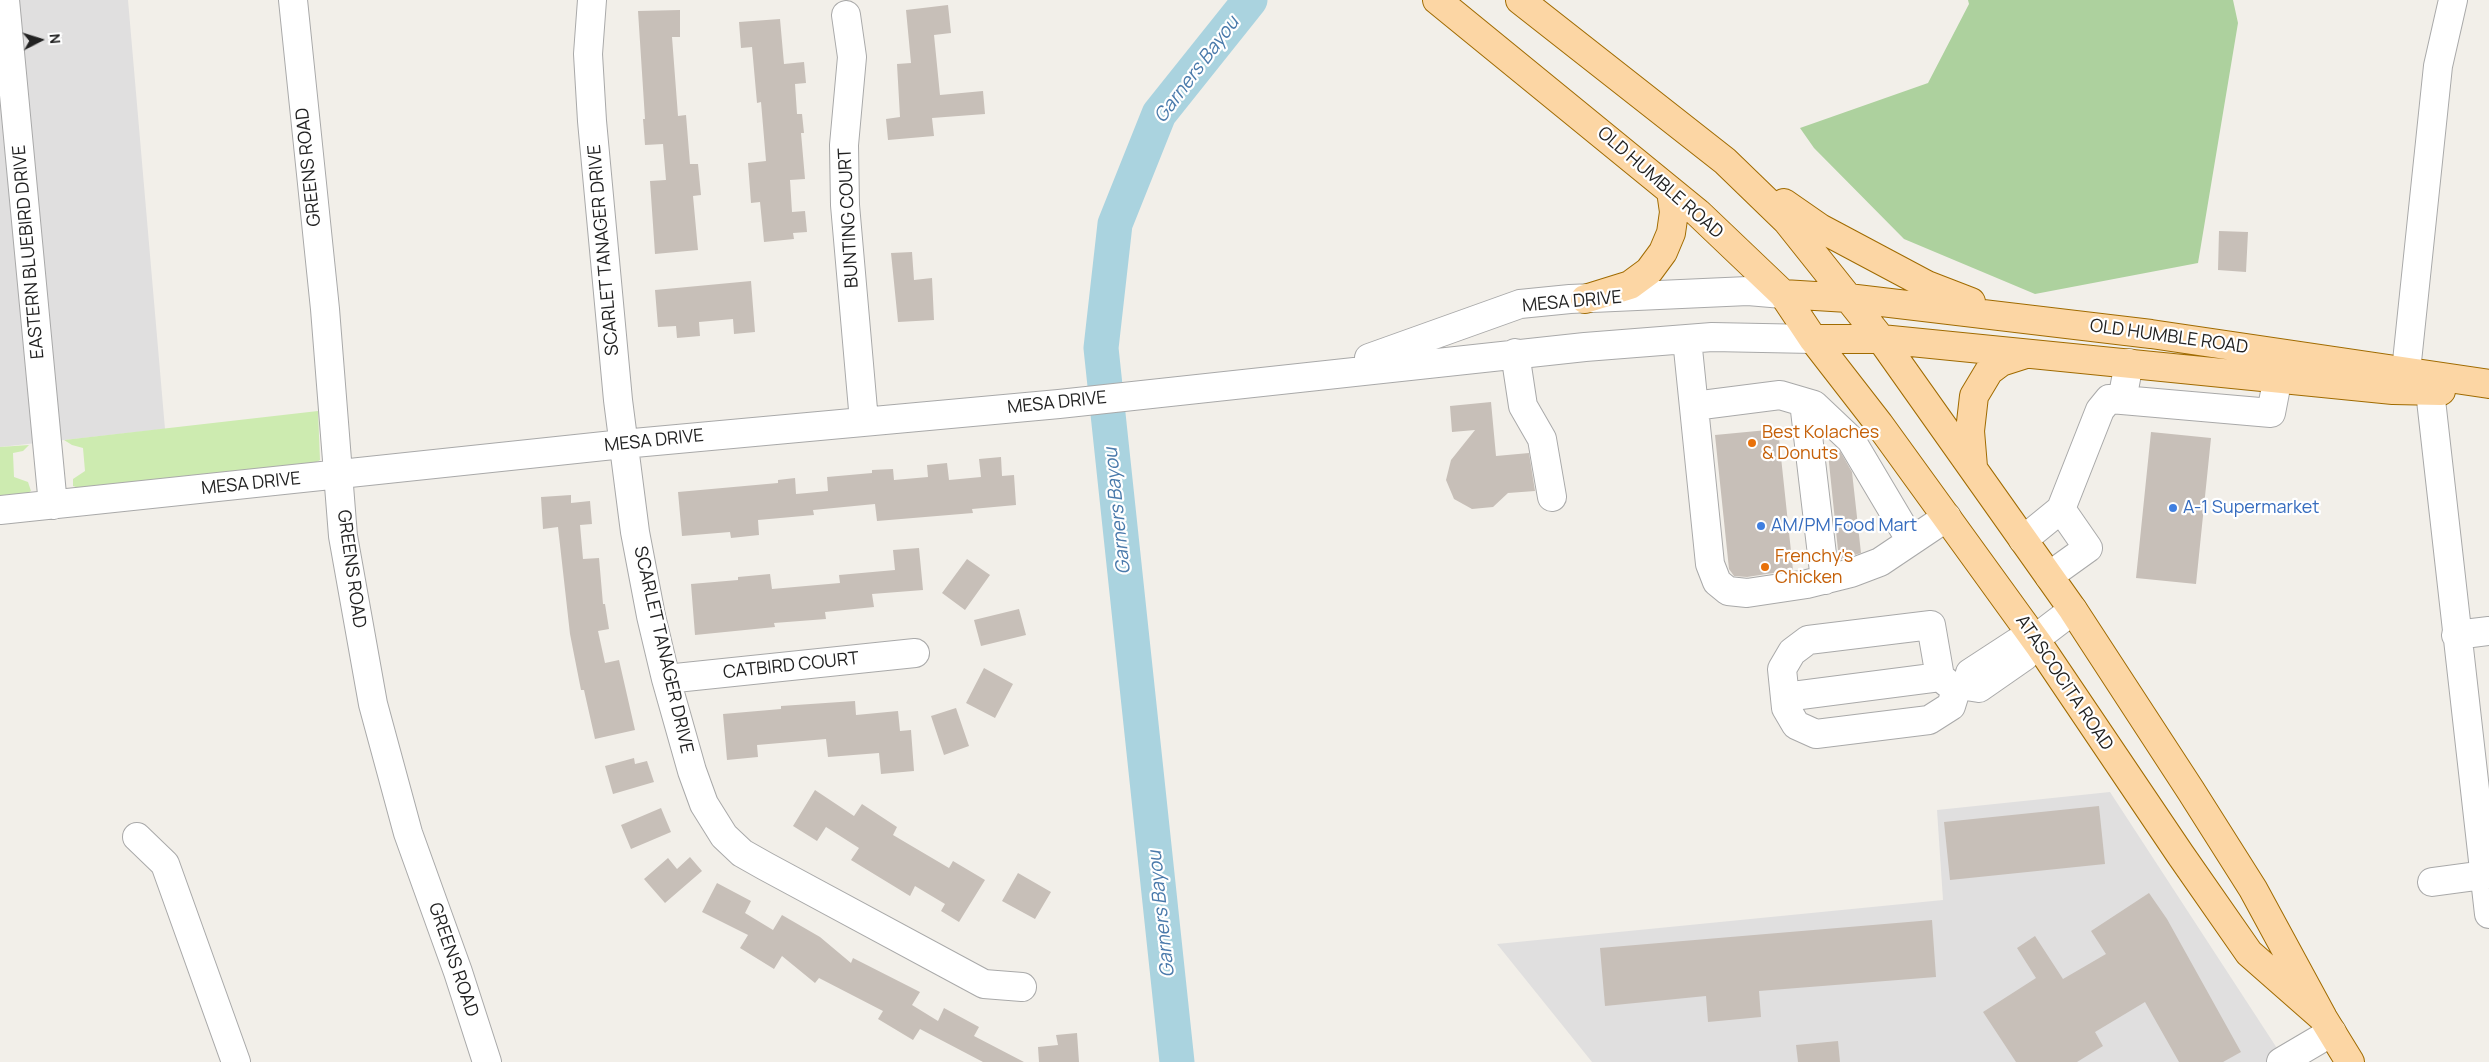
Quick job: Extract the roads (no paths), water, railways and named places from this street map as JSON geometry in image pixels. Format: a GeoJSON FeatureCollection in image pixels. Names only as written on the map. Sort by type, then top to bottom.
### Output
{"type":"FeatureCollection","features":[{"type":"Feature","properties":{"kind":"main road"},"geometry":{"type":"LineString","coordinates":[[1520,0],[1725,161],[1787,221],[1881,339]]}},
{"type":"Feature","properties":{"kind":"main road","name":"OLD HUMBLE ROAD"},"geometry":{"type":"LineString","coordinates":[[1444,5],[1671,191],[1784,294],[1813,340],[1881,339],[2129,363],[2281,365],[2406,371],[2489,384]]}},
{"type":"Feature","properties":{"kind":"main road"},"geometry":{"type":"LineString","coordinates":[[1733,169],[1820,228],[1927,285],[2007,316]]}},
{"type":"Feature","properties":{"kind":"main road"},"geometry":{"type":"LineString","coordinates":[[1585,299],[1630,286],[1649,271],[1663,252],[1671,233],[1674,212],[1671,191]]}},
{"type":"Feature","properties":{"kind":"main road","name":"MESA DRIVE"},"geometry":{"type":"LineString","coordinates":[[1784,294],[1848,298]]}},
{"type":"Feature","properties":{"kind":"main road","name":"OLD HUMBLE ROAD"},"geometry":{"type":"LineString","coordinates":[[1848,298],[2007,316],[2281,365],[2393,390],[2489,393]]}},
{"type":"Feature","properties":{"kind":"main road","name":"ATASCOCITA ROAD"},"geometry":{"type":"LineString","coordinates":[[1881,339],[2073,610],[2253,889],[2350,1062]]}},
{"type":"Feature","properties":{"kind":"main road","name":"ATASCOCITA ROAD"},"geometry":{"type":"LineString","coordinates":[[1813,340],[1893,443],[2036,639],[2180,854],[2249,953],[2328,1025]]}},
{"type":"Feature","properties":{"kind":"main road"},"geometry":{"type":"LineString","coordinates":[[1973,469],[1970,431],[1974,396],[1980,383],[1989,371],[2001,362],[2029,353]]}},
{"type":"Feature","properties":{"kind":"street","name":"EASTERN BLUEBIRD DRIVE"},"geometry":{"type":"LineString","coordinates":[[5,0],[53,505]]}},
{"type":"Feature","properties":{"kind":"street","name":"GREENS ROAD"},"geometry":{"type":"LineString","coordinates":[[293,0],[340,475],[343,536],[373,704],[408,834],[458,972],[487,1062]]}},
{"type":"Feature","properties":{"kind":"street","name":"SCARLET TANAGER DRIVE"},"geometry":{"type":"LineString","coordinates":[[592,0],[588,54],[592,121],[623,444],[635,532],[651,616],[666,679],[692,771],[704,804],[724,836],[742,853],[984,984],[1022,987]]}},
{"type":"Feature","properties":{"kind":"street"},"geometry":{"type":"LineString","coordinates":[[2406,371],[2438,66],[2452,0]]}},
{"type":"Feature","properties":{"kind":"street","name":"BUNTING COURT"},"geometry":{"type":"LineString","coordinates":[[846,15],[852,57],[844,145],[845,205],[864,421]]}},
{"type":"Feature","properties":{"kind":"street","name":"MESA DRIVE"},"geometry":{"type":"LineString","coordinates":[[1308,378],[1520,304],[1748,291],[1784,294]]}},
{"type":"Feature","properties":{"kind":"street","name":"MESA DRIVE"},"geometry":{"type":"LineString","coordinates":[[0,510],[623,444],[1059,404],[1181,389],[1308,378],[1515,354],[1712,337],[1813,340]]}},
{"type":"Feature","properties":{"kind":"street"},"geometry":{"type":"LineString","coordinates":[[1687,339],[1710,564],[1717,582],[1728,591],[1747,593],[1825,580],[1851,573],[1880,562],[1947,517]]}},
{"type":"Feature","properties":{"kind":"street"},"geometry":{"type":"LineString","coordinates":[[1515,354],[1523,406],[1542,438],[1552,497]]}},
{"type":"Feature","properties":{"kind":"street"},"geometry":{"type":"LineString","coordinates":[[2122,400],[2129,363]]}},
{"type":"Feature","properties":{"kind":"street"},"geometry":{"type":"LineString","coordinates":[[2023,540],[2061,510],[2100,410],[2109,399],[2271,414],[2281,365]]}},
{"type":"Feature","properties":{"kind":"street"},"geometry":{"type":"LineString","coordinates":[[2430,391],[2456,635],[2489,914]]}},
{"type":"Feature","properties":{"kind":"street"},"geometry":{"type":"LineString","coordinates":[[1694,406],[1780,396],[1814,405],[1851,440],[1911,541]]}},
{"type":"Feature","properties":{"kind":"street"},"geometry":{"type":"LineString","coordinates":[[1804,402],[1825,580]]}},
{"type":"Feature","properties":{"kind":"street"},"geometry":{"type":"LineString","coordinates":[[1866,466],[1893,443]]}},
{"type":"Feature","properties":{"kind":"street"},"geometry":{"type":"LineString","coordinates":[[2049,576],[2088,548],[2061,510]]}},
{"type":"Feature","properties":{"kind":"street"},"geometry":{"type":"LineString","coordinates":[[1785,697],[1954,684],[2016,643],[2036,639],[2073,610]]}},
{"type":"Feature","properties":{"kind":"street"},"geometry":{"type":"LineString","coordinates":[[1931,625],[1954,684],[1951,706],[1928,720],[1816,734],[1796,725],[1786,708],[1785,697],[1782,669],[1792,652],[1808,640],[1931,625]]}},
{"type":"Feature","properties":{"kind":"street"},"geometry":{"type":"LineString","coordinates":[[2456,635],[2489,631]]}},
{"type":"Feature","properties":{"kind":"street","name":"CATBIRD COURT"},"geometry":{"type":"LineString","coordinates":[[666,679],[915,653]]}},
{"type":"Feature","properties":{"kind":"street"},"geometry":{"type":"LineString","coordinates":[[137,837],[165,864],[230,1062]]}},
{"type":"Feature","properties":{"kind":"street"},"geometry":{"type":"LineString","coordinates":[[2432,882],[2484,875]]}},
{"type":"Feature","properties":{"kind":"street"},"geometry":{"type":"LineString","coordinates":[[2281,1062],[2328,1025]]}},
{"type":"Feature","properties":{"kind":"waterway","name":"Garners Bayou"},"geometry":{"type":"LineString","coordinates":[[1177,1062],[1101,348],[1115,224],[1159,114],[1250,0]]}},
{"type":"Feature","properties":{"kind":"place","name":"Best Kolaches & Donuts"},"geometry":{"type":"Point","coordinates":[1752,443]}},
{"type":"Feature","properties":{"kind":"place","name":"A-1 Supermarket"},"geometry":{"type":"Point","coordinates":[2173,508]}},
{"type":"Feature","properties":{"kind":"place","name":"AM/PM Food Mart"},"geometry":{"type":"Point","coordinates":[1761,526]}},
{"type":"Feature","properties":{"kind":"place","name":"Frenchy's Chicken"},"geometry":{"type":"Point","coordinates":[1765,567]}}]}
